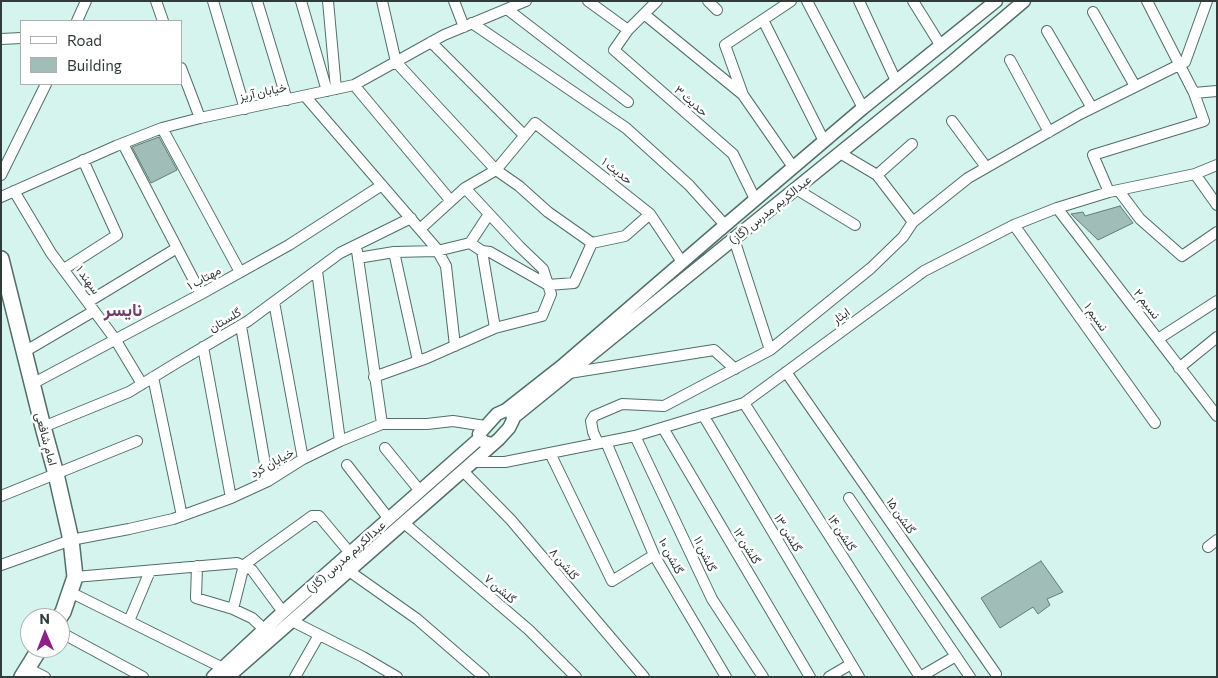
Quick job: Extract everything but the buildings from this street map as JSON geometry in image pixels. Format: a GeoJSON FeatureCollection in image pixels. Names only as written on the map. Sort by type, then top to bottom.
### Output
{"type":"FeatureCollection","features":[{"type":"Feature","properties":{"kind":"main road","name":"امام شافعی"},"geometry":{"type":"LineString","coordinates":[[1,259],[6,304],[24,352],[42,427],[56,474],[70,540],[75,577],[63,608]]}},
{"type":"Feature","properties":{"kind":"main road"},"geometry":{"type":"LineString","coordinates":[[24,672],[33,658]]}},
{"type":"Feature","properties":{"kind":"street"},"geometry":{"type":"LineString","coordinates":[[76,20],[86,1]]}},
{"type":"Feature","properties":{"kind":"street"},"geometry":{"type":"LineString","coordinates":[[156,1],[163,20]]}},
{"type":"Feature","properties":{"kind":"street"},"geometry":{"type":"LineString","coordinates":[[213,1],[245,109]]}},
{"type":"Feature","properties":{"kind":"street"},"geometry":{"type":"LineString","coordinates":[[257,1],[287,100]]}},
{"type":"Feature","properties":{"kind":"street"},"geometry":{"type":"LineString","coordinates":[[301,1],[332,90]]}},
{"type":"Feature","properties":{"kind":"street"},"geometry":{"type":"LineString","coordinates":[[328,1],[332,90]]}},
{"type":"Feature","properties":{"kind":"street"},"geometry":{"type":"LineString","coordinates":[[382,1],[396,62],[496,170],[519,186],[548,212],[592,244],[625,236],[650,214]]}},
{"type":"Feature","properties":{"kind":"street"},"geometry":{"type":"LineString","coordinates":[[454,1],[468,25],[626,128],[689,185],[725,225],[734,238],[770,350]]}},
{"type":"Feature","properties":{"kind":"street","name":"خیابان آریز"},"geometry":{"type":"LineString","coordinates":[[1,197],[83,160],[162,128],[354,85],[431,42],[526,1]]}},
{"type":"Feature","properties":{"kind":"street"},"geometry":{"type":"LineString","coordinates":[[588,1],[628,30],[657,1]]}},
{"type":"Feature","properties":{"kind":"street"},"geometry":{"type":"LineString","coordinates":[[708,1],[717,10]]}},
{"type":"Feature","properties":{"kind":"street"},"geometry":{"type":"LineString","coordinates":[[791,1],[725,45],[743,95],[793,167]]}},
{"type":"Feature","properties":{"kind":"street"},"geometry":{"type":"LineString","coordinates":[[807,1],[863,108]]}},
{"type":"Feature","properties":{"kind":"street"},"geometry":{"type":"LineString","coordinates":[[859,1],[896,81]]}},
{"type":"Feature","properties":{"kind":"street"},"geometry":{"type":"LineString","coordinates":[[913,1],[941,46]]}},
{"type":"Feature","properties":{"kind":"street","name":"عبدالکریم مدرس (گاز)"},"geometry":{"type":"LineString","coordinates":[[222,674],[265,630],[288,616],[349,571],[473,462],[509,428],[510,414],[562,366],[754,199],[996,1]]}},
{"type":"Feature","properties":{"kind":"street","name":"عبدالکریم مدرس (گاز)"},"geometry":{"type":"LineString","coordinates":[[510,414],[569,373],[1024,1]]}},
{"type":"Feature","properties":{"kind":"street"},"geometry":{"type":"LineString","coordinates":[[1147,1],[1194,93],[1204,121],[1093,155],[1114,192],[1140,219],[1182,256],[1217,232]]}},
{"type":"Feature","properties":{"kind":"street"},"geometry":{"type":"LineString","coordinates":[[569,373],[714,350],[735,369],[770,350],[871,268],[903,237],[913,222],[968,178],[1092,108],[1185,62],[1207,1]]}},
{"type":"Feature","properties":{"kind":"street"},"geometry":{"type":"LineString","coordinates":[[507,9],[628,102]]}},
{"type":"Feature","properties":{"kind":"street"},"geometry":{"type":"LineString","coordinates":[[1093,12],[1135,86]]}},
{"type":"Feature","properties":{"kind":"street"},"geometry":{"type":"LineString","coordinates":[[644,14],[743,95]]}},
{"type":"Feature","properties":{"kind":"street"},"geometry":{"type":"LineString","coordinates":[[763,20],[824,141]]}},
{"type":"Feature","properties":{"kind":"street","name":"حدیث ۳"},"geometry":{"type":"LineString","coordinates":[[628,30],[614,50],[733,154],[754,199]]}},
{"type":"Feature","properties":{"kind":"street"},"geometry":{"type":"LineString","coordinates":[[1047,31],[1092,108]]}},
{"type":"Feature","properties":{"kind":"street"},"geometry":{"type":"LineString","coordinates":[[1,39],[20,38]]}},
{"type":"Feature","properties":{"kind":"street"},"geometry":{"type":"LineString","coordinates":[[420,229],[465,188],[496,170],[524,135],[431,42]]}},
{"type":"Feature","properties":{"kind":"street"},"geometry":{"type":"LineString","coordinates":[[1010,60],[1049,132]]}},
{"type":"Feature","properties":{"kind":"street"},"geometry":{"type":"LineString","coordinates":[[182,71],[200,118]]}},
{"type":"Feature","properties":{"kind":"street"},"geometry":{"type":"LineString","coordinates":[[1,175],[46,85]]}},
{"type":"Feature","properties":{"kind":"street"},"geometry":{"type":"LineString","coordinates":[[354,85],[451,202]]}},
{"type":"Feature","properties":{"kind":"street"},"geometry":{"type":"LineString","coordinates":[[1194,93],[1217,91]]}},
{"type":"Feature","properties":{"kind":"street"},"geometry":{"type":"LineString","coordinates":[[305,96],[437,250],[446,266],[455,346]]}},
{"type":"Feature","properties":{"kind":"street"},"geometry":{"type":"LineString","coordinates":[[952,121],[986,167]]}},
{"type":"Feature","properties":{"kind":"street","name":"حدیث ۱"},"geometry":{"type":"LineString","coordinates":[[524,135],[536,123],[650,214],[682,262]]}},
{"type":"Feature","properties":{"kind":"street"},"geometry":{"type":"LineString","coordinates":[[162,128],[240,272]]}},
{"type":"Feature","properties":{"kind":"street"},"geometry":{"type":"LineString","coordinates":[[123,144],[201,294]]}},
{"type":"Feature","properties":{"kind":"street"},"geometry":{"type":"LineString","coordinates":[[877,175],[912,144]]}},
{"type":"Feature","properties":{"kind":"street"},"geometry":{"type":"LineString","coordinates":[[840,153],[877,175],[913,222]]}},
{"type":"Feature","properties":{"kind":"street"},"geometry":{"type":"LineString","coordinates":[[64,269],[116,235],[83,160]]}},
{"type":"Feature","properties":{"kind":"street","name":"ایثار"},"geometry":{"type":"LineString","coordinates":[[473,462],[505,462],[635,436],[744,403],[924,271],[1014,225],[1057,208],[1114,192],[1195,174],[1217,165]]}},
{"type":"Feature","properties":{"kind":"street"},"geometry":{"type":"LineString","coordinates":[[1195,174],[1217,204]]}},
{"type":"Feature","properties":{"kind":"street","name":"مهتاب ۱"},"geometry":{"type":"LineString","coordinates":[[32,384],[289,245],[382,185]]}},
{"type":"Feature","properties":{"kind":"street"},"geometry":{"type":"LineString","coordinates":[[374,376],[418,361],[495,328],[542,316],[551,294],[544,270],[465,188]]}},
{"type":"Feature","properties":{"kind":"street"},"geometry":{"type":"LineString","coordinates":[[796,189],[855,226]]}},
{"type":"Feature","properties":{"kind":"street","name":"سهند ۱"},"geometry":{"type":"LineString","coordinates":[[14,191],[51,253],[114,339],[142,384]]}},
{"type":"Feature","properties":{"kind":"street","name":"نسیم ۲"},"geometry":{"type":"LineString","coordinates":[[1057,208],[1217,416]]}},
{"type":"Feature","properties":{"kind":"street"},"geometry":{"type":"LineString","coordinates":[[470,244],[489,214]]}},
{"type":"Feature","properties":{"kind":"street","name":"گلستان"},"geometry":{"type":"LineString","coordinates":[[42,427],[129,392],[241,326],[340,253],[411,218]]}},
{"type":"Feature","properties":{"kind":"street","name":"نسیم ۱"},"geometry":{"type":"LineString","coordinates":[[1014,225],[1155,423]]}},
{"type":"Feature","properties":{"kind":"street"},"geometry":{"type":"LineString","coordinates":[[358,258],[394,252],[437,250],[470,244],[482,251],[490,252],[548,285],[574,283],[592,244]]}},
{"type":"Feature","properties":{"kind":"street"},"geometry":{"type":"LineString","coordinates":[[356,245],[382,424]]}},
{"type":"Feature","properties":{"kind":"street"},"geometry":{"type":"LineString","coordinates":[[88,302],[177,248]]}},
{"type":"Feature","properties":{"kind":"street"},"geometry":{"type":"LineString","coordinates":[[482,251],[495,328]]}},
{"type":"Feature","properties":{"kind":"street"},"geometry":{"type":"LineString","coordinates":[[394,252],[418,361]]}},
{"type":"Feature","properties":{"kind":"street"},"geometry":{"type":"LineString","coordinates":[[317,271],[340,440]]}},
{"type":"Feature","properties":{"kind":"street"},"geometry":{"type":"LineString","coordinates":[[1158,339],[1217,301]]}},
{"type":"Feature","properties":{"kind":"street"},"geometry":{"type":"LineString","coordinates":[[274,302],[303,460]]}},
{"type":"Feature","properties":{"kind":"street"},"geometry":{"type":"LineString","coordinates":[[24,352],[94,311]]}},
{"type":"Feature","properties":{"kind":"street"},"geometry":{"type":"LineString","coordinates":[[241,326],[268,481]]}},
{"type":"Feature","properties":{"kind":"street"},"geometry":{"type":"LineString","coordinates":[[1179,368],[1217,337]]}},
{"type":"Feature","properties":{"kind":"street"},"geometry":{"type":"LineString","coordinates":[[203,347],[231,498]]}},
{"type":"Feature","properties":{"kind":"street","name":"گلشن ۱۰"},"geometry":{"type":"LineString","coordinates":[[726,677],[654,555],[591,421],[594,416],[622,404],[664,406],[735,369]]}},
{"type":"Feature","properties":{"kind":"street","name":"گلشن ۱۵"},"geometry":{"type":"LineString","coordinates":[[786,372],[996,674]]}},
{"type":"Feature","properties":{"kind":"street"},"geometry":{"type":"LineString","coordinates":[[153,377],[182,516]]}},
{"type":"Feature","properties":{"kind":"street","name":"گلشن ۱۴"},"geometry":{"type":"LineString","coordinates":[[744,403],[920,677]]}},
{"type":"Feature","properties":{"kind":"street"},"geometry":{"type":"LineString","coordinates":[[492,444],[487,444],[480,438],[479,434],[497,414],[510,414]]}},
{"type":"Feature","properties":{"kind":"street","name":"گلشن ۱۳"},"geometry":{"type":"LineString","coordinates":[[703,415],[859,677]]}},
{"type":"Feature","properties":{"kind":"street","name":"خیابان کرد"},"geometry":{"type":"LineString","coordinates":[[1,565],[70,540],[129,529],[182,516],[231,498],[268,481],[340,440],[382,424],[453,422],[485,426]]}},
{"type":"Feature","properties":{"kind":"street","name":"گلشن ۱۲"},"geometry":{"type":"LineString","coordinates":[[663,428],[810,677]]}},
{"type":"Feature","properties":{"kind":"street","name":"گلشن ۱۱"},"geometry":{"type":"LineString","coordinates":[[635,436],[712,599],[763,677]]}},
{"type":"Feature","properties":{"kind":"street","name":"عبدالکریم مدرس (گاز)"},"geometry":{"type":"LineString","coordinates":[[222,674],[288,616],[350,553],[480,438]]}},
{"type":"Feature","properties":{"kind":"street"},"geometry":{"type":"LineString","coordinates":[[1,496],[137,441]]}},
{"type":"Feature","properties":{"kind":"street"},"geometry":{"type":"LineString","coordinates":[[385,448],[420,491]]}},
{"type":"Feature","properties":{"kind":"street"},"geometry":{"type":"LineString","coordinates":[[550,453],[612,581],[654,555]]}},
{"type":"Feature","properties":{"kind":"street"},"geometry":{"type":"LineString","coordinates":[[347,465],[389,519]]}},
{"type":"Feature","properties":{"kind":"street","name":"گلشن ۸"},"geometry":{"type":"LineString","coordinates":[[462,471],[511,520],[644,677]]}},
{"type":"Feature","properties":{"kind":"street"},"geometry":{"type":"LineString","coordinates":[[849,498],[970,677]]}},
{"type":"Feature","properties":{"kind":"street"},"geometry":{"type":"LineString","coordinates":[[233,609],[244,565],[312,516],[319,516],[350,553]]}},
{"type":"Feature","properties":{"kind":"street","name":"گلشن ۷"},"geometry":{"type":"LineString","coordinates":[[404,523],[529,630],[576,677]]}},
{"type":"Feature","properties":{"kind":"street"},"geometry":{"type":"LineString","coordinates":[[1208,546],[1217,540]]}},
{"type":"Feature","properties":{"kind":"street"},"geometry":{"type":"LineString","coordinates":[[75,577],[237,563],[244,565],[252,570],[288,616],[397,677]]}},
{"type":"Feature","properties":{"kind":"street"},"geometry":{"type":"LineString","coordinates":[[197,566],[196,598],[233,609],[252,618],[265,630]]}},
{"type":"Feature","properties":{"kind":"street"},"geometry":{"type":"LineString","coordinates":[[129,621],[150,570]]}},
{"type":"Feature","properties":{"kind":"street"},"geometry":{"type":"LineString","coordinates":[[349,571],[417,619],[484,677]]}},
{"type":"Feature","properties":{"kind":"street"},"geometry":{"type":"LineString","coordinates":[[70,592],[129,621],[222,674]]}},
{"type":"Feature","properties":{"kind":"street"},"geometry":{"type":"LineString","coordinates":[[295,677],[319,634]]}},
{"type":"Feature","properties":{"kind":"street"},"geometry":{"type":"LineString","coordinates":[[70,637],[144,677]]}},
{"type":"Feature","properties":{"kind":"street"},"geometry":{"type":"LineString","coordinates":[[920,677],[956,656]]}},
{"type":"Feature","properties":{"kind":"street"},"geometry":{"type":"LineString","coordinates":[[829,677],[851,664]]}},
{"type":"Feature","properties":{"kind":"street"},"geometry":{"type":"LineString","coordinates":[[24,672],[45,677]]}},
{"type":"Feature","properties":{"kind":"district","name":"نایسر"},"geometry":{"type":"Point","coordinates":[123,310]}}]}
